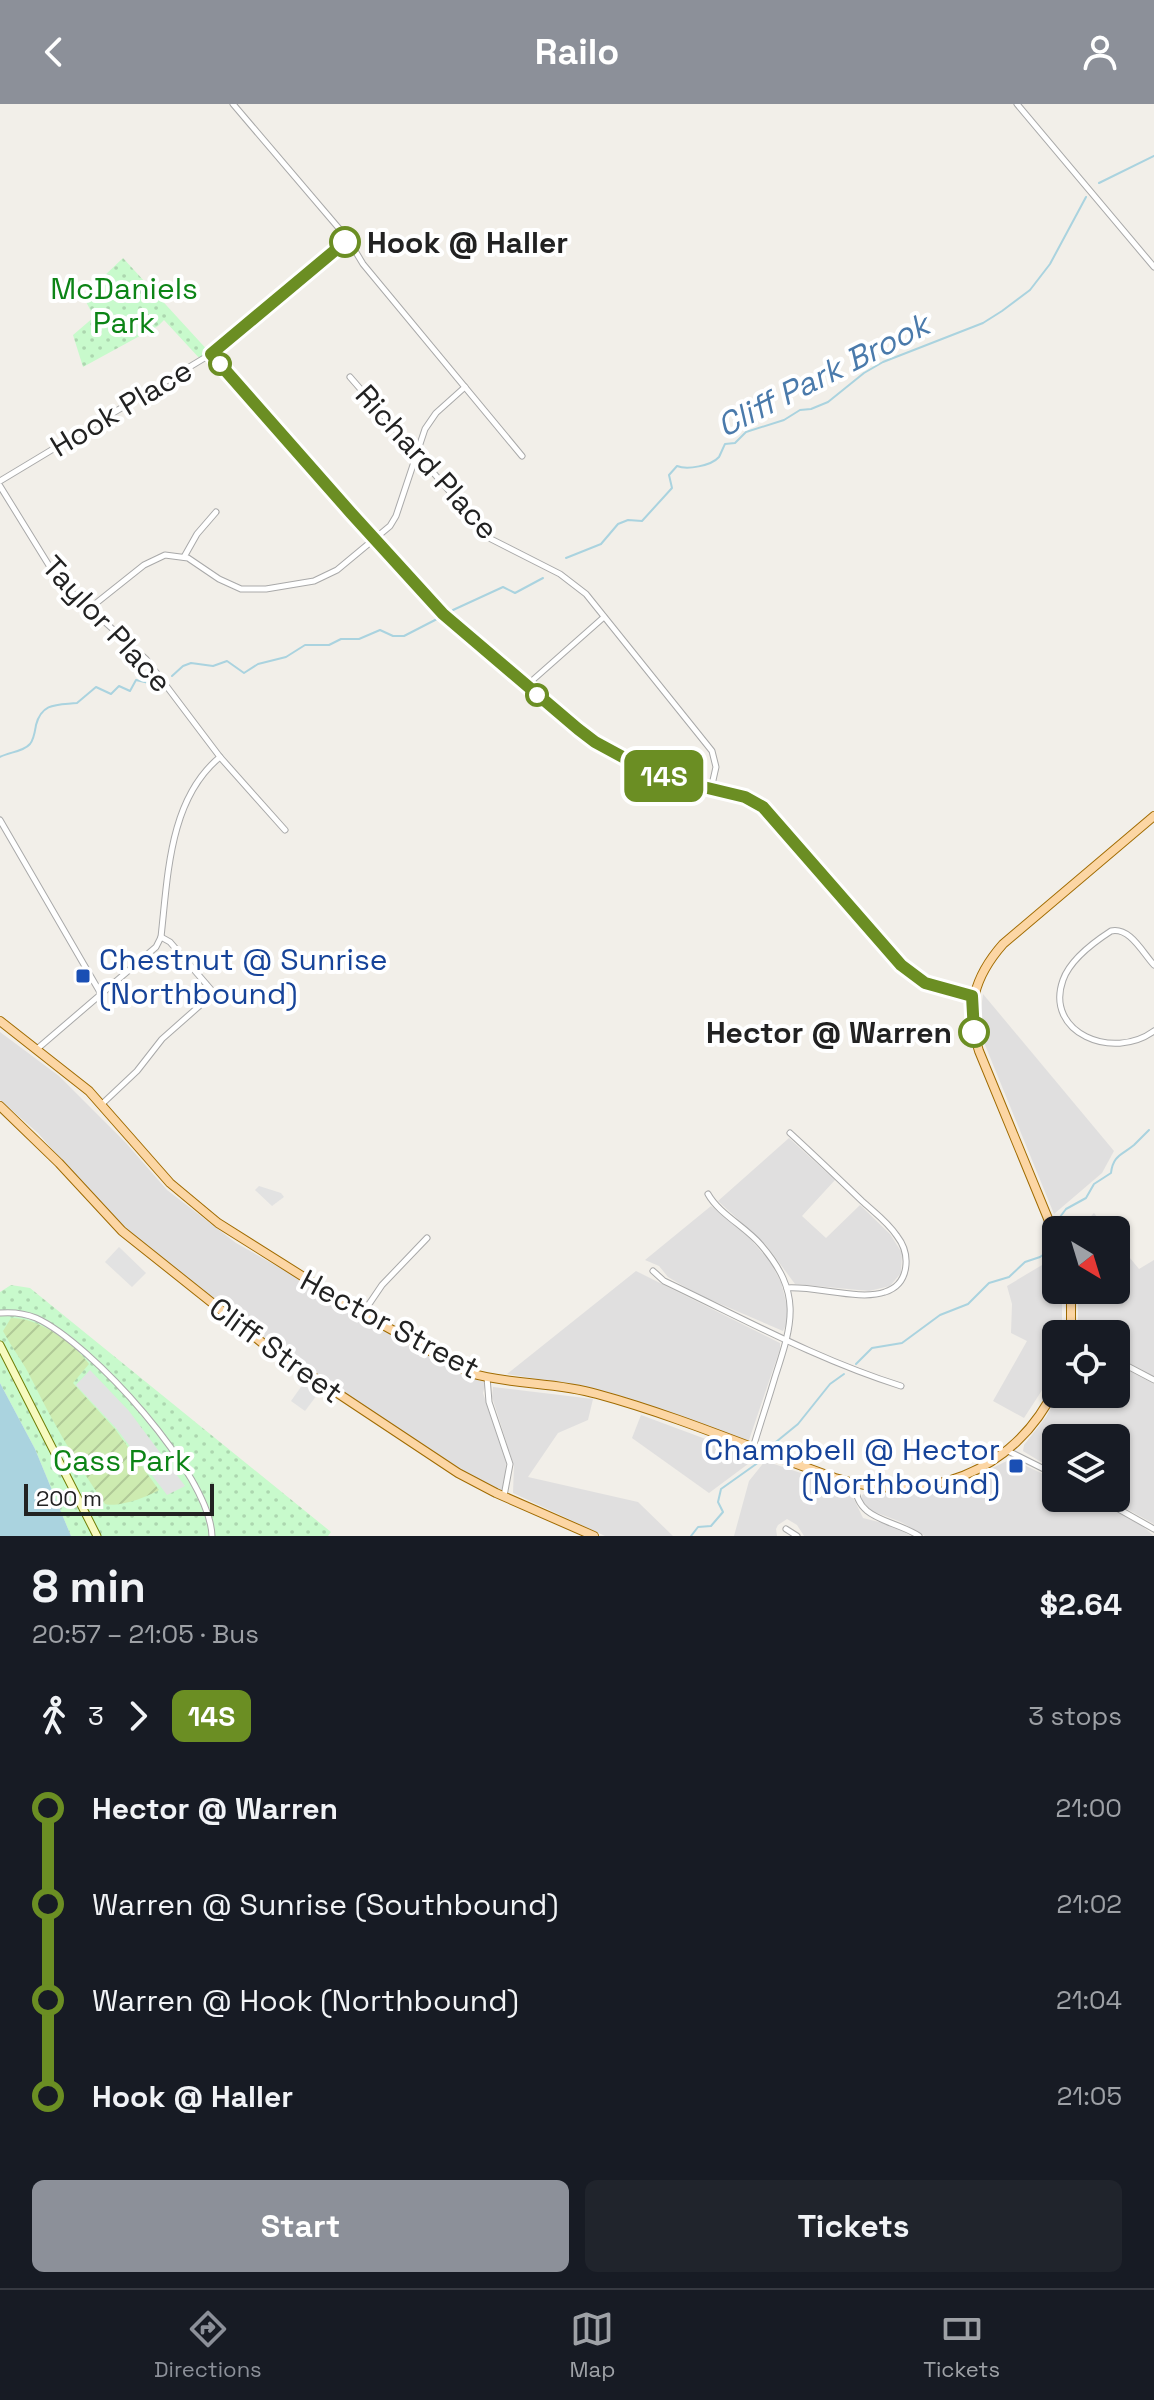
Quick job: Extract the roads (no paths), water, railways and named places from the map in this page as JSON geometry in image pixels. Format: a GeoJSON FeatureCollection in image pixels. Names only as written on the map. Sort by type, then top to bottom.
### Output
{"type":"FeatureCollection","features":[{"type":"Feature","properties":{"kind":"main road"},"geometry":{"type":"LineString","coordinates":[[1047,1216],[979,1051],[972,1022],[972,996],[983,970],[1003,944],[1154,816]]}},
{"type":"Feature","properties":{"kind":"main road","name":"Hector Street"},"geometry":{"type":"LineString","coordinates":[[0,1021],[102,1104],[158,1171],[196,1206],[248,1244],[362,1314],[450,1363],[487,1377],[553,1384],[597,1394],[855,1484],[900,1488],[939,1484],[967,1474],[1008,1451],[1045,1408]]}},
{"type":"Feature","properties":{"kind":"main road","name":"Cliff Street"},"geometry":{"type":"LineString","coordinates":[[0,1106],[122,1231],[213,1306],[458,1473],[504,1497],[594,1536]]}},
{"type":"Feature","properties":{"kind":"main road"},"geometry":{"type":"LineString","coordinates":[[0,1345],[97,1536]]}},
{"type":"Feature","properties":{"kind":"street"},"geometry":{"type":"LineString","coordinates":[[233,104],[348,239],[363,264],[522,456]]}},
{"type":"Feature","properties":{"kind":"street"},"geometry":{"type":"LineString","coordinates":[[1017,104],[1154,267]]}},
{"type":"Feature","properties":{"kind":"street","name":"Hook Place"},"geometry":{"type":"LineString","coordinates":[[0,483],[211,354],[348,239]]}},
{"type":"Feature","properties":{"kind":"street"},"geometry":{"type":"LineString","coordinates":[[211,354],[443,614],[526,686],[595,742],[616,754],[665,776],[750,799],[768,811],[912,975],[939,988],[972,996]]}},
{"type":"Feature","properties":{"kind":"street","name":"Richard Place"},"geometry":{"type":"LineString","coordinates":[[350,377],[491,539],[566,577],[586,594],[712,751],[716,767],[711,789]]}},
{"type":"Feature","properties":{"kind":"street"},"geometry":{"type":"LineString","coordinates":[[90,608],[148,562],[165,555],[184,557],[227,584],[241,589],[258,590],[322,578],[337,570],[387,530],[396,516],[429,422],[465,387]]}},
{"type":"Feature","properties":{"kind":"street","name":"Taylor Place"},"geometry":{"type":"LineString","coordinates":[[0,483],[50,570],[62,585],[146,659],[220,757],[285,830]]}},
{"type":"Feature","properties":{"kind":"street"},"geometry":{"type":"LineString","coordinates":[[184,557],[197,534],[216,512]]}},
{"type":"Feature","properties":{"kind":"street"},"geometry":{"type":"LineString","coordinates":[[526,686],[604,617]]}},
{"type":"Feature","properties":{"kind":"street"},"geometry":{"type":"LineString","coordinates":[[37,1049],[156,947],[161,937],[180,812],[196,781],[220,757]]}},
{"type":"Feature","properties":{"kind":"street"},"geometry":{"type":"LineString","coordinates":[[0,820],[101,994]]}},
{"type":"Feature","properties":{"kind":"street"},"geometry":{"type":"LineString","coordinates":[[1154,965],[1127,933],[1117,929],[1067,970],[1060,993],[1064,1013],[1090,1040],[1124,1045],[1154,1031]]}},
{"type":"Feature","properties":{"kind":"street"},"geometry":{"type":"LineString","coordinates":[[102,1104],[137,1071],[162,1039],[214,993],[170,942],[161,937]]}},
{"type":"Feature","properties":{"kind":"street"},"geometry":{"type":"LineString","coordinates":[[787,1288],[867,1295],[882,1293],[900,1282],[906,1264],[904,1249],[892,1229],[790,1133]]}},
{"type":"Feature","properties":{"kind":"street"},"geometry":{"type":"LineString","coordinates":[[708,1194],[761,1245],[780,1271],[792,1311],[788,1341],[753,1449]]}},
{"type":"Feature","properties":{"kind":"street"},"geometry":{"type":"LineString","coordinates":[[362,1314],[382,1285],[427,1238]]}},
{"type":"Feature","properties":{"kind":"street"},"geometry":{"type":"LineString","coordinates":[[653,1271],[664,1281],[788,1341],[860,1373],[901,1386]]}},
{"type":"Feature","properties":{"kind":"street"},"geometry":{"type":"LineString","coordinates":[[0,1313],[26,1314],[43,1322],[73,1341],[103,1368],[155,1428],[195,1485],[208,1510],[212,1536]]}},
{"type":"Feature","properties":{"kind":"street"},"geometry":{"type":"LineString","coordinates":[[1130,1367],[1154,1380]]}},
{"type":"Feature","properties":{"kind":"street"},"geometry":{"type":"LineString","coordinates":[[487,1377],[489,1402],[510,1464],[504,1497]]}},
{"type":"Feature","properties":{"kind":"street"},"geometry":{"type":"LineString","coordinates":[[1008,1451],[1042,1468]]}},
{"type":"Feature","properties":{"kind":"street"},"geometry":{"type":"LineString","coordinates":[[855,1484],[863,1510],[897,1523],[919,1536]]}},
{"type":"Feature","properties":{"kind":"street"},"geometry":{"type":"LineString","coordinates":[[1124,1512],[1154,1529]]}},
{"type":"Feature","properties":{"kind":"street"},"geometry":{"type":"LineString","coordinates":[[786,1529],[797,1536]]}},
{"type":"Feature","properties":{"kind":"water"},"geometry":{"type":"Polygon","coordinates":[[[0,1383],[35,1449],[71,1536],[0,1536],[0,1383]]]}},
{"type":"Feature","properties":{"kind":"waterway","name":"Cliff Park Brook"},"geometry":{"type":"LineString","coordinates":[[1099,183],[1154,156]]}},
{"type":"Feature","properties":{"kind":"waterway","name":"Cliff Park Brook"},"geometry":{"type":"LineString","coordinates":[[566,558],[601,544],[618,524],[628,520],[642,521],[672,488],[669,475],[677,466],[693,467],[710,463],[719,457],[725,444],[735,443],[746,432],[828,402],[883,362],[983,323],[1002,311],[1030,290],[1050,264],[1086,197]]}},
{"type":"Feature","properties":{"kind":"waterway","name":"Cliff Park Brook"},"geometry":{"type":"LineString","coordinates":[[453,610],[503,587],[515,593],[543,578]]}},
{"type":"Feature","properties":{"kind":"waterway","name":"Cliff Park Brook"},"geometry":{"type":"LineString","coordinates":[[172,676],[191,663],[213,666],[227,661],[244,673],[258,664],[286,657],[305,645],[329,645],[341,639],[359,639],[380,630],[393,636],[404,636],[437,619]]}},
{"type":"Feature","properties":{"kind":"waterway","name":"Cliff Park Brook"},"geometry":{"type":"LineString","coordinates":[[0,757],[30,744],[39,718],[47,708],[77,703],[96,687],[111,694],[119,686],[130,691],[136,680],[149,683]]}},
{"type":"Feature","properties":{"kind":"waterway"},"geometry":{"type":"LineString","coordinates":[[1061,1216],[1066,1209],[1086,1198],[1094,1184],[1111,1173],[1116,1159],[1149,1130]]}},
{"type":"Feature","properties":{"kind":"waterway"},"geometry":{"type":"LineString","coordinates":[[856,1364],[872,1348],[902,1343],[940,1315],[968,1304],[989,1283],[1009,1277],[1025,1262],[1042,1256]]}},
{"type":"Feature","properties":{"kind":"waterway"},"geometry":{"type":"LineString","coordinates":[[771,1446],[798,1424],[830,1384],[844,1374]]}},
{"type":"Feature","properties":{"kind":"waterway"},"geometry":{"type":"LineString","coordinates":[[691,1536],[698,1527],[711,1526],[723,1512],[718,1502],[721,1489],[759,1462]]}},
{"type":"Feature","properties":{"kind":"place","name":"Hook @ Haller"},"geometry":{"type":"Point","coordinates":[345,242]}},
{"type":"Feature","properties":{"kind":"place","name":"Chestnut @ Sunrise (Northbound)"},"geometry":{"type":"Point","coordinates":[83,976]}},
{"type":"Feature","properties":{"kind":"place","name":"Hector @ Warren"},"geometry":{"type":"Point","coordinates":[974,1032]}},
{"type":"Feature","properties":{"kind":"place","name":"Champbell @ Hector (Northbound)"},"geometry":{"type":"Point","coordinates":[1016,1466]}},
{"type":"Feature","properties":{"kind":"park label","name":"McDaniels Park"},"geometry":{"type":"Point","coordinates":[124,305]}},
{"type":"Feature","properties":{"kind":"park label","name":"Cass Park"},"geometry":{"type":"Point","coordinates":[122,1460]}}]}
